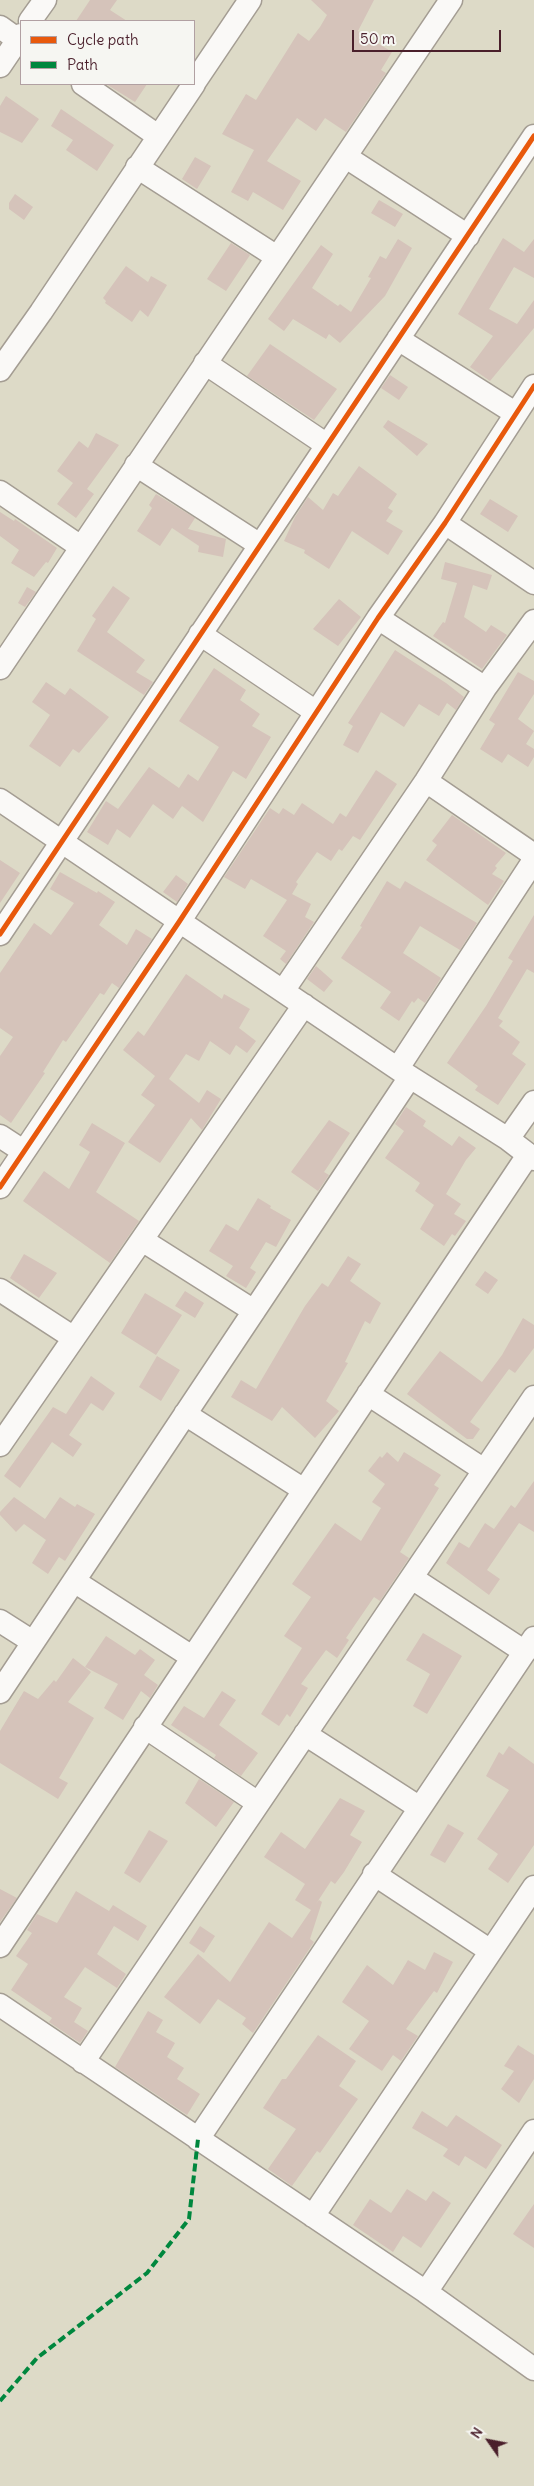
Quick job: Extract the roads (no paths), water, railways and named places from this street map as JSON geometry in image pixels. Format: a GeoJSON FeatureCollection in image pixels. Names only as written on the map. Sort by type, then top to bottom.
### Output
{"type":"FeatureCollection","features":[{"type":"Feature","properties":{"kind":"street"},"geometry":{"type":"LineString","coordinates":[[29,20],[45,0]]}},
{"type":"Feature","properties":{"kind":"street"},"geometry":{"type":"LineString","coordinates":[[195,82],[250,0]]}},
{"type":"Feature","properties":{"kind":"street"},"geometry":{"type":"LineString","coordinates":[[0,668],[451,0]]}},
{"type":"Feature","properties":{"kind":"street"},"geometry":{"type":"LineString","coordinates":[[0,66],[18,33]]}},
{"type":"Feature","properties":{"kind":"street"},"geometry":{"type":"LineString","coordinates":[[84,85],[158,136]]}},
{"type":"Feature","properties":{"kind":"street"},"geometry":{"type":"LineString","coordinates":[[3,358],[138,167],[193,85]]}},
{"type":"Feature","properties":{"kind":"street"},"geometry":{"type":"LineString","coordinates":[[0,934],[534,136]]}},
{"type":"Feature","properties":{"kind":"street"},"geometry":{"type":"LineString","coordinates":[[346,157],[468,236]]}},
{"type":"Feature","properties":{"kind":"street"},"geometry":{"type":"LineString","coordinates":[[138,167],[277,256]]}},
{"type":"Feature","properties":{"kind":"street"},"geometry":{"type":"LineString","coordinates":[[398,339],[515,413]]}},
{"type":"Feature","properties":{"kind":"street"},"geometry":{"type":"LineString","coordinates":[[205,363],[327,445]]}},
{"type":"Feature","properties":{"kind":"street"},"geometry":{"type":"LineString","coordinates":[[0,1187],[179,922],[378,618],[445,523],[534,386]]}},
{"type":"Feature","properties":{"kind":"street"},"geometry":{"type":"LineString","coordinates":[[136,465],[260,545]]}},
{"type":"Feature","properties":{"kind":"street"},"geometry":{"type":"LineString","coordinates":[[0,492],[81,547]]}},
{"type":"Feature","properties":{"kind":"street"},"geometry":{"type":"LineString","coordinates":[[445,523],[534,583]]}},
{"type":"Feature","properties":{"kind":"street"},"geometry":{"type":"LineString","coordinates":[[378,618],[485,688]]}},
{"type":"Feature","properties":{"kind":"street"},"geometry":{"type":"LineString","coordinates":[[283,991],[426,781],[485,688],[534,621]]}},
{"type":"Feature","properties":{"kind":"street"},"geometry":{"type":"LineString","coordinates":[[200,634],[316,712]]}},
{"type":"Feature","properties":{"kind":"street"},"geometry":{"type":"LineString","coordinates":[[426,781],[534,855]]}},
{"type":"Feature","properties":{"kind":"street"},"geometry":{"type":"LineString","coordinates":[[0,800],[179,922],[508,1139],[531,1157],[368,1394],[0,1946]]}},
{"type":"Feature","properties":{"kind":"street"},"geometry":{"type":"LineString","coordinates":[[0,1692],[254,1311],[534,860]]}},
{"type":"Feature","properties":{"kind":"street"},"geometry":{"type":"LineString","coordinates":[[0,1445],[304,1005]]}},
{"type":"Feature","properties":{"kind":"street"},"geometry":{"type":"LineString","coordinates":[[508,1139],[534,1102]]}},
{"type":"Feature","properties":{"kind":"street"},"geometry":{"type":"LineString","coordinates":[[0,1136],[23,1151]]}},
{"type":"Feature","properties":{"kind":"street"},"geometry":{"type":"LineString","coordinates":[[142,1240],[254,1311]]}},
{"type":"Feature","properties":{"kind":"street"},"geometry":{"type":"LineString","coordinates":[[0,1290],[74,1338]]}},
{"type":"Feature","properties":{"kind":"street"},"geometry":{"type":"LineString","coordinates":[[368,1394],[484,1470]]}},
{"type":"Feature","properties":{"kind":"street"},"geometry":{"type":"LineString","coordinates":[[83,2062],[534,1397]]}},
{"type":"Feature","properties":{"kind":"street"},"geometry":{"type":"LineString","coordinates":[[186,1414],[304,1490]]}},
{"type":"Feature","properties":{"kind":"street"},"geometry":{"type":"LineString","coordinates":[[198,2139],[374,1874],[530,1645],[412,1578]]}},
{"type":"Feature","properties":{"kind":"street"},"geometry":{"type":"LineString","coordinates":[[74,1581],[192,1657]]}},
{"type":"Feature","properties":{"kind":"street"},"geometry":{"type":"LineString","coordinates":[[0,1621],[33,1642]]}},
{"type":"Feature","properties":{"kind":"street"},"geometry":{"type":"LineString","coordinates":[[145,1727],[258,1803]]}},
{"type":"Feature","properties":{"kind":"street"},"geometry":{"type":"LineString","coordinates":[[306,1734],[420,1808]]}},
{"type":"Feature","properties":{"kind":"street"},"geometry":{"type":"LineString","coordinates":[[374,1874],[489,1950]]}},
{"type":"Feature","properties":{"kind":"street"},"geometry":{"type":"LineString","coordinates":[[313,2216],[489,1950],[534,1888]]}},
{"type":"Feature","properties":{"kind":"street"},"geometry":{"type":"LineString","coordinates":[[0,2005],[426,2292],[534,2369]]}},
{"type":"Feature","properties":{"kind":"street"},"geometry":{"type":"LineString","coordinates":[[426,2292],[534,2131]]}}]}
